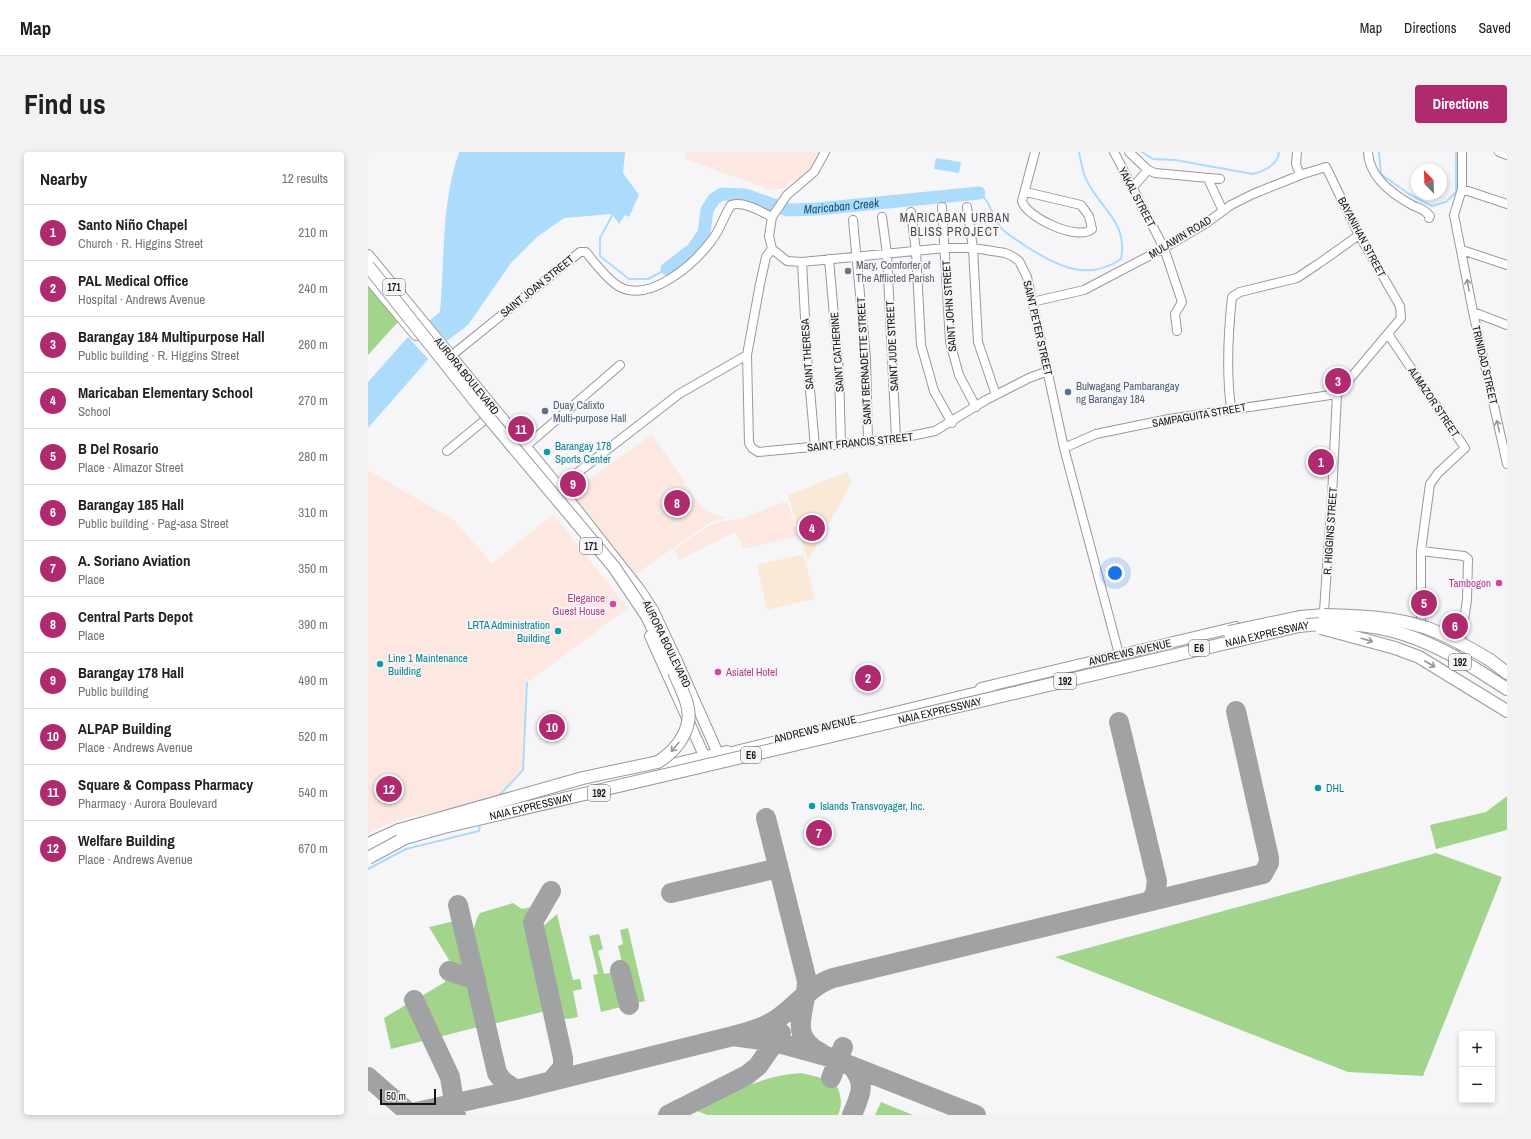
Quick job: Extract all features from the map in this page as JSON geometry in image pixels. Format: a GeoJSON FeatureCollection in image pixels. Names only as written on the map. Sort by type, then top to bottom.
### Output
{"type":"FeatureCollection","features":[{"type":"Feature","properties":{"kind":"highway"},"geometry":{"type":"LineString","coordinates":[[368,266],[484,412],[584,531],[634,594],[647,616],[674,672],[687,705],[688,715],[687,727],[678,745],[658,762],[583,778],[399,830]]}},
{"type":"Feature","properties":{"kind":"highway","name":"NAIA EXPRESSWAY"},"geometry":{"type":"LineString","coordinates":[[368,843],[399,830],[720,756],[1255,626],[1300,617],[1324,615],[1370,617],[1407,623],[1427,629],[1468,647],[1507,673]]}},
{"type":"Feature","properties":{"kind":"highway","name":"NAIA EXPRESSWAY"},"geometry":{"type":"LineString","coordinates":[[368,857],[405,838],[444,827],[1104,670],[1302,625],[1327,623],[1369,625],[1403,633],[1424,640],[1462,660],[1507,689]]}},
{"type":"Feature","properties":{"kind":"highway"},"geometry":{"type":"LineString","coordinates":[[1302,625],[1360,638],[1418,657],[1507,711]]}},
{"type":"Feature","properties":{"kind":"main road","name":"AURORA BOULEVARD"},"geometry":{"type":"LineString","coordinates":[[368,255],[559,487],[634,581],[653,610],[722,764]]}},
{"type":"Feature","properties":{"kind":"main road","name":"AURORA BOULEVARD"},"geometry":{"type":"LineString","coordinates":[[368,278],[486,419],[617,580],[641,616],[709,767]]}},
{"type":"Feature","properties":{"kind":"main road"},"geometry":{"type":"LineString","coordinates":[[422,342],[432,333]]}},
{"type":"Feature","properties":{"kind":"main road"},"geometry":{"type":"LineString","coordinates":[[591,547],[601,539]]}},
{"type":"Feature","properties":{"kind":"main road","name":"ANDREWS AVENUE"},"geometry":{"type":"LineString","coordinates":[[368,843],[402,828],[483,808],[718,754],[1119,654],[1226,629],[1300,614],[1324,611],[1379,614],[1417,626],[1460,647],[1507,677]]}},
{"type":"Feature","properties":{"kind":"main road","name":"ANDREWS AVENUE"},"geometry":{"type":"LineString","coordinates":[[488,819],[1229,642],[1304,628],[1327,626],[1373,629],[1409,638],[1463,664],[1507,693]]}},
{"type":"Feature","properties":{"kind":"main road"},"geometry":{"type":"LineString","coordinates":[[1409,638],[1417,626]]}},
{"type":"Feature","properties":{"kind":"main road"},"geometry":{"type":"LineString","coordinates":[[1226,629],[1229,642]]}},
{"type":"Feature","properties":{"kind":"main road"},"geometry":{"type":"LineString","coordinates":[[1035,675],[1038,688]]}},
{"type":"Feature","properties":{"kind":"main road"},"geometry":{"type":"LineString","coordinates":[[520,800],[523,811]]}},
{"type":"Feature","properties":{"kind":"main road"},"geometry":{"type":"LineString","coordinates":[[368,857],[375,851],[405,839],[475,822]]}},
{"type":"Feature","properties":{"kind":"street"},"geometry":{"type":"LineString","coordinates":[[559,487],[679,394],[747,355],[766,257],[772,249],[768,236],[772,216],[784,197],[814,172],[825,152]]}},
{"type":"Feature","properties":{"kind":"street"},"geometry":{"type":"LineString","coordinates":[[1026,192],[1081,205],[1090,216],[1092,229],[1088,232],[1077,234],[1062,230],[1024,206],[1022,201],[1026,192],[1035,152]]}},
{"type":"Feature","properties":{"kind":"street","name":"YAKAL STREET"},"geometry":{"type":"LineString","coordinates":[[1114,152],[1164,248],[1182,302],[1175,314],[1177,331]]}},
{"type":"Feature","properties":{"kind":"street"},"geometry":{"type":"LineString","coordinates":[[1129,152],[1148,170],[1166,174],[1184,174],[1208,179],[1220,179]]}},
{"type":"Feature","properties":{"kind":"street"},"geometry":{"type":"LineString","coordinates":[[1297,152],[1296,164],[1300,175]]}},
{"type":"Feature","properties":{"kind":"street"},"geometry":{"type":"LineString","coordinates":[[1368,152],[1368,162],[1377,179],[1412,205],[1423,208],[1430,216],[1429,218]]}},
{"type":"Feature","properties":{"kind":"street","name":"TRINIDAD STREET"},"geometry":{"type":"LineString","coordinates":[[1462,152],[1462,189],[1454,215],[1473,312],[1507,464]]}},
{"type":"Feature","properties":{"kind":"street"},"geometry":{"type":"LineString","coordinates":[[1499,152],[1507,155]]}},
{"type":"Feature","properties":{"kind":"street","name":"MULAWIN ROAD"},"geometry":{"type":"LineString","coordinates":[[1032,302],[1084,290],[1164,248],[1255,192],[1326,167]]}},
{"type":"Feature","properties":{"kind":"street","name":"BAYANIHAN STREET"},"geometry":{"type":"LineString","coordinates":[[1326,167],[1359,236],[1400,306],[1401,318],[1388,334]]}},
{"type":"Feature","properties":{"kind":"street"},"geometry":{"type":"LineString","coordinates":[[1132,188],[1148,170]]}},
{"type":"Feature","properties":{"kind":"street"},"geometry":{"type":"LineString","coordinates":[[1208,179],[1223,211]]}},
{"type":"Feature","properties":{"kind":"street"},"geometry":{"type":"LineString","coordinates":[[1462,189],[1507,204]]}},
{"type":"Feature","properties":{"kind":"street","name":"SAINT JOAN STREET"},"geometry":{"type":"LineString","coordinates":[[449,354],[583,251],[620,287],[642,290],[674,278],[685,270],[712,241],[732,206],[736,204],[745,205],[772,216]]}},
{"type":"Feature","properties":{"kind":"street","name":"SAINT JOHN STREET"},"geometry":{"type":"LineString","coordinates":[[942,207],[947,309],[951,349],[959,375],[976,407]]}},
{"type":"Feature","properties":{"kind":"street"},"geometry":{"type":"LineString","coordinates":[[967,207],[973,248],[978,342],[996,395]]}},
{"type":"Feature","properties":{"kind":"street"},"geometry":{"type":"LineString","coordinates":[[912,212],[916,251],[921,345],[934,391],[952,423]]}},
{"type":"Feature","properties":{"kind":"street","name":"SAINT JUDE STREET"},"geometry":{"type":"LineString","coordinates":[[882,217],[887,254],[896,439]]}},
{"type":"Feature","properties":{"kind":"street","name":"SAINT BERNADETTE STREET"},"geometry":{"type":"LineString","coordinates":[[853,220],[858,256],[866,358],[868,441]]}},
{"type":"Feature","properties":{"kind":"street"},"geometry":{"type":"LineString","coordinates":[[1231,408],[1228,343],[1232,297],[1240,292],[1297,278],[1359,236]]}},
{"type":"Feature","properties":{"kind":"street","name":"SAINT PETER STREET"},"geometry":{"type":"LineString","coordinates":[[772,249],[787,261],[802,262],[945,248],[973,248],[1005,253],[1019,261],[1027,277],[1064,448],[1119,654]]}},
{"type":"Feature","properties":{"kind":"street"},"geometry":{"type":"LineString","coordinates":[[1462,250],[1507,265]]}},
{"type":"Feature","properties":{"kind":"street","name":"SAINT CATHERINE"},"geometry":{"type":"LineString","coordinates":[[829,260],[839,372],[841,444]]}},
{"type":"Feature","properties":{"kind":"street","name":"SAINT THERESA"},"geometry":{"type":"LineString","coordinates":[[802,262],[807,355],[815,447]]}},
{"type":"Feature","properties":{"kind":"street"},"geometry":{"type":"LineString","coordinates":[[1473,312],[1507,324]]}},
{"type":"Feature","properties":{"kind":"street"},"geometry":{"type":"LineString","coordinates":[[1337,394],[1388,334]]}},
{"type":"Feature","properties":{"kind":"street","name":"ALMAZOR STREET"},"geometry":{"type":"LineString","coordinates":[[1388,334],[1465,448],[1438,473],[1430,484],[1421,552],[1417,626]]}},
{"type":"Feature","properties":{"kind":"street","name":"SAINT FRANCIS STREET"},"geometry":{"type":"LineString","coordinates":[[747,355],[749,443],[752,448],[758,452],[896,439],[936,431],[952,423],[996,395],[1029,378],[1048,371]]}},
{"type":"Feature","properties":{"kind":"street"},"geometry":{"type":"LineString","coordinates":[[525,447],[620,365]]}},
{"type":"Feature","properties":{"kind":"street","name":"SAMPAGUITA STREET"},"geometry":{"type":"LineString","coordinates":[[1064,448],[1096,434],[1169,419],[1231,408],[1337,394]]}},
{"type":"Feature","properties":{"kind":"street","name":"R. HIGGINS STREET"},"geometry":{"type":"LineString","coordinates":[[1324,611],[1337,394]]}},
{"type":"Feature","properties":{"kind":"street"},"geometry":{"type":"LineString","coordinates":[[447,451],[486,419]]}},
{"type":"Feature","properties":{"kind":"street"},"geometry":{"type":"LineString","coordinates":[[1421,552],[1467,558],[1467,600],[1460,647]]}},
{"type":"Feature","properties":{"kind":"shaded area"},"geometry":{"type":"Polygon","coordinates":[[[686,152],[820,152],[812,169],[798,180],[791,181],[783,189],[768,189],[685,159],[686,152]]]}},
{"type":"Feature","properties":{"kind":"shaded area"},"geometry":{"type":"Polygon","coordinates":[[[652,434],[700,505],[710,512],[726,518],[712,521],[636,574],[570,493],[652,434]]]}},
{"type":"Feature","properties":{"kind":"shaded area"},"geometry":{"type":"Polygon","coordinates":[[[368,470],[455,521],[492,564],[553,514],[628,608],[527,683],[523,770],[501,795],[483,803],[405,818],[368,833],[368,470]]]}},
{"type":"Feature","properties":{"kind":"shaded area"},"geometry":{"type":"Polygon","coordinates":[[[847,472],[852,482],[808,561],[788,495],[847,472]]]}},
{"type":"Feature","properties":{"kind":"shaded area"},"geometry":{"type":"Polygon","coordinates":[[[787,501],[798,536],[744,549],[735,532],[679,560],[674,550],[712,524],[742,518],[787,501]]]}},
{"type":"Feature","properties":{"kind":"shaded area"},"geometry":{"type":"Polygon","coordinates":[[[803,554],[815,599],[767,610],[757,565],[803,554]]]}},
{"type":"Feature","properties":{"kind":"green space"},"geometry":{"type":"Polygon","coordinates":[[[368,286],[398,322],[368,355],[368,286]]]}},
{"type":"Feature","properties":{"kind":"green space"},"geometry":{"type":"Polygon","coordinates":[[[1507,796],[1507,830],[1436,849],[1430,825],[1486,812],[1507,796]]]}},
{"type":"Feature","properties":{"kind":"green space"},"geometry":{"type":"Polygon","coordinates":[[[1436,853],[1502,877],[1423,1076],[1348,1072],[1055,957],[1436,853]]]}},
{"type":"Feature","properties":{"kind":"green space"},"geometry":{"type":"Polygon","coordinates":[[[513,903],[522,909],[536,906],[528,920],[546,1011],[493,1024],[471,938],[480,913],[513,903]]]}},
{"type":"Feature","properties":{"kind":"green space"},"geometry":{"type":"Polygon","coordinates":[[[557,914],[573,980],[580,979],[582,989],[573,991],[578,1017],[568,1019],[560,1018],[539,933],[541,928],[557,914]]]}},
{"type":"Feature","properties":{"kind":"green space"},"geometry":{"type":"Polygon","coordinates":[[[455,921],[468,971],[452,965],[429,927],[455,921]]]}},
{"type":"Feature","properties":{"kind":"green space"},"geometry":{"type":"Polygon","coordinates":[[[628,928],[645,1001],[632,1004],[618,946],[623,944],[620,930],[628,928]]]}},
{"type":"Feature","properties":{"kind":"green space"},"geometry":{"type":"Polygon","coordinates":[[[599,934],[603,949],[598,951],[604,974],[617,971],[625,1006],[601,1012],[593,975],[598,974],[589,936],[599,934]]]}},
{"type":"Feature","properties":{"kind":"green space"},"geometry":{"type":"Polygon","coordinates":[[[447,977],[470,985],[482,1026],[439,1037],[420,997],[445,982],[447,977]]]}},
{"type":"Feature","properties":{"kind":"green space"},"geometry":{"type":"Polygon","coordinates":[[[409,1003],[427,1040],[391,1049],[384,1018],[409,1003]]]}},
{"type":"Feature","properties":{"kind":"green space"},"geometry":{"type":"Polygon","coordinates":[[[801,1073],[818,1077],[836,1084],[841,1099],[838,1115],[707,1115],[695,1110],[760,1081],[773,1077],[801,1073]]]}},
{"type":"Feature","properties":{"kind":"green space"},"geometry":{"type":"Polygon","coordinates":[[[881,1102],[913,1115],[875,1115],[881,1102]]]}},
{"type":"Feature","properties":{"kind":"water"},"geometry":{"type":"Polygon","coordinates":[[[459,152],[625,152],[623,173],[639,195],[629,217],[625,215],[619,224],[612,214],[564,218],[537,237],[511,263],[468,325],[439,347],[368,428],[368,382],[407,338],[440,312],[446,211],[453,172],[459,152]]]}},
{"type":"Feature","properties":{"kind":"water"},"geometry":{"type":"Polygon","coordinates":[[[936,158],[961,162],[959,173],[934,169],[936,158]]]}},
{"type":"Feature","properties":{"kind":"pier"},"geometry":{"type":"Polygon","coordinates":[[[428,319],[449,343],[430,361],[407,336],[428,319]]]}},
{"type":"Feature","properties":{"kind":"waterway","name":"Maricaban Creek"},"geometry":{"type":"LineString","coordinates":[[979,193],[986,200],[1002,229],[1038,254],[1073,269],[1097,270],[1109,266],[1121,259],[1122,246],[1120,235],[1117,225],[1086,179],[1079,152]]}},
{"type":"Feature","properties":{"kind":"waterway","name":"Maricaban Creek"},"geometry":{"type":"LineString","coordinates":[[1142,152],[1153,159],[1175,160],[1253,174],[1270,167],[1278,157],[1279,152]]}},
{"type":"Feature","properties":{"kind":"waterway","name":"Maricaban Creek"},"geometry":{"type":"LineString","coordinates":[[1379,152],[1381,174],[1409,194],[1432,206],[1446,202],[1456,192],[1456,152]]}},
{"type":"Feature","properties":{"kind":"waterway","name":"Maricaban Creek"},"geometry":{"type":"LineString","coordinates":[[667,269],[693,249],[704,233],[707,210],[714,199],[722,194],[745,195],[788,210],[817,209],[979,193]]}},
{"type":"Feature","properties":{"kind":"waterway","name":"Maricaban Creek"},"geometry":{"type":"LineString","coordinates":[[612,211],[613,214],[600,238],[600,256],[629,279],[648,279],[667,269]]}},
{"type":"Feature","properties":{"kind":"waterway"},"geometry":{"type":"LineString","coordinates":[[499,796],[523,770],[527,683]]}},
{"type":"Feature","properties":{"kind":"waterway"},"geometry":{"type":"LineString","coordinates":[[368,869],[406,849],[479,831],[480,824]]}},
{"type":"Feature","properties":{"kind":"taxiway"},"geometry":{"type":"LineString","coordinates":[[733,1036],[767,1025],[784,1014],[825,981],[833,978],[1263,874],[1269,863],[1269,858],[1236,711]]}},
{"type":"Feature","properties":{"kind":"taxiway"},"geometry":{"type":"LineString","coordinates":[[1119,722],[1157,881],[1155,895],[1148,902]]}},
{"type":"Feature","properties":{"kind":"taxiway"},"geometry":{"type":"LineString","coordinates":[[766,818],[807,981],[801,1030],[804,1039],[810,1046],[821,1053]]}},
{"type":"Feature","properties":{"kind":"taxiway"},"geometry":{"type":"LineString","coordinates":[[671,893],[770,870],[776,871],[781,876]]}},
{"type":"Feature","properties":{"kind":"taxiway"},"geometry":{"type":"LineString","coordinates":[[551,891],[533,922],[563,1058],[563,1067],[552,1080]]}},
{"type":"Feature","properties":{"kind":"taxiway"},"geometry":{"type":"LineString","coordinates":[[458,905],[497,1073],[503,1081],[516,1090]]}},
{"type":"Feature","properties":{"kind":"taxiway"},"geometry":{"type":"LineString","coordinates":[[620,970],[629,1005]]}},
{"type":"Feature","properties":{"kind":"taxiway"},"geometry":{"type":"LineString","coordinates":[[449,971],[476,980]]}},
{"type":"Feature","properties":{"kind":"taxiway"},"geometry":{"type":"LineString","coordinates":[[414,1000],[450,1077],[456,1115]]}},
{"type":"Feature","properties":{"kind":"taxiway"},"geometry":{"type":"LineString","coordinates":[[668,1115],[747,1075],[758,1066],[781,1033]]}},
{"type":"Feature","properties":{"kind":"taxiway"},"geometry":{"type":"LineString","coordinates":[[412,1113],[516,1090],[733,1036],[775,1042],[826,1056],[976,1115]]}},
{"type":"Feature","properties":{"kind":"taxiway"},"geometry":{"type":"LineString","coordinates":[[831,1078],[843,1047]]}},
{"type":"Feature","properties":{"kind":"taxiway"},"geometry":{"type":"LineString","coordinates":[[852,1066],[857,1073],[861,1090],[852,1115]]}},
{"type":"Feature","properties":{"kind":"taxiway"},"geometry":{"type":"LineString","coordinates":[[368,1077],[407,1111]]}},
{"type":"Feature","properties":{"kind":"place","name":"Mary, Comforter of The Afflicted Parish"},"geometry":{"type":"Point","coordinates":[848,271]}},
{"type":"Feature","properties":{"kind":"place","name":"Barangay 184 Multipurpose Hall"},"geometry":{"type":"Point","coordinates":[1338,381]}},
{"type":"Feature","properties":{"kind":"place","name":"Bulwagang Pambarangay ng Barangay 184"},"geometry":{"type":"Point","coordinates":[1068,392]}},
{"type":"Feature","properties":{"kind":"place","name":"Duay Calixto Multi-purpose Hall"},"geometry":{"type":"Point","coordinates":[545,411]}},
{"type":"Feature","properties":{"kind":"place","name":"Square & Compass Pharmacy"},"geometry":{"type":"Point","coordinates":[521,429]}},
{"type":"Feature","properties":{"kind":"place","name":"Barangay 178 Sports Center"},"geometry":{"type":"Point","coordinates":[547,452]}},
{"type":"Feature","properties":{"kind":"place","name":"Santo Niño Chapel"},"geometry":{"type":"Point","coordinates":[1321,462]}},
{"type":"Feature","properties":{"kind":"place","name":"Barangay 178 Hall"},"geometry":{"type":"Point","coordinates":[573,484]}},
{"type":"Feature","properties":{"kind":"place","name":"Central Parts Depot"},"geometry":{"type":"Point","coordinates":[677,503]}},
{"type":"Feature","properties":{"kind":"place","name":"Maricaban Elementary School"},"geometry":{"type":"Point","coordinates":[812,528]}},
{"type":"Feature","properties":{"kind":"place","name":"Tambogon"},"geometry":{"type":"Point","coordinates":[1499,583]}},
{"type":"Feature","properties":{"kind":"place","name":"B Del Rosario"},"geometry":{"type":"Point","coordinates":[1424,603]}},
{"type":"Feature","properties":{"kind":"place","name":"Elegance Guest House"},"geometry":{"type":"Point","coordinates":[613,604]}},
{"type":"Feature","properties":{"kind":"place","name":"Barangay 185 Hall"},"geometry":{"type":"Point","coordinates":[1455,626]}},
{"type":"Feature","properties":{"kind":"place","name":"LRTA Administration Building"},"geometry":{"type":"Point","coordinates":[558,631]}},
{"type":"Feature","properties":{"kind":"place","name":"Line 1 Maintenance Building"},"geometry":{"type":"Point","coordinates":[380,664]}},
{"type":"Feature","properties":{"kind":"place","name":"Asiatel Hotel"},"geometry":{"type":"Point","coordinates":[718,672]}},
{"type":"Feature","properties":{"kind":"place","name":"PAL Medical Office"},"geometry":{"type":"Point","coordinates":[868,678]}},
{"type":"Feature","properties":{"kind":"place","name":"ALPAP Building"},"geometry":{"type":"Point","coordinates":[552,727]}},
{"type":"Feature","properties":{"kind":"place","name":"DHL"},"geometry":{"type":"Point","coordinates":[1318,788]}},
{"type":"Feature","properties":{"kind":"place","name":"Welfare Building"},"geometry":{"type":"Point","coordinates":[389,789]}},
{"type":"Feature","properties":{"kind":"place","name":"Islands Transvoyager, Inc."},"geometry":{"type":"Point","coordinates":[812,806]}},
{"type":"Feature","properties":{"kind":"place","name":"A. Soriano Aviation"},"geometry":{"type":"Point","coordinates":[819,833]}},
{"type":"Feature","properties":{"kind":"district","name":"MARICABAN URBAN BLISS PROJECT"},"geometry":{"type":"Point","coordinates":[955,225]}}]}
